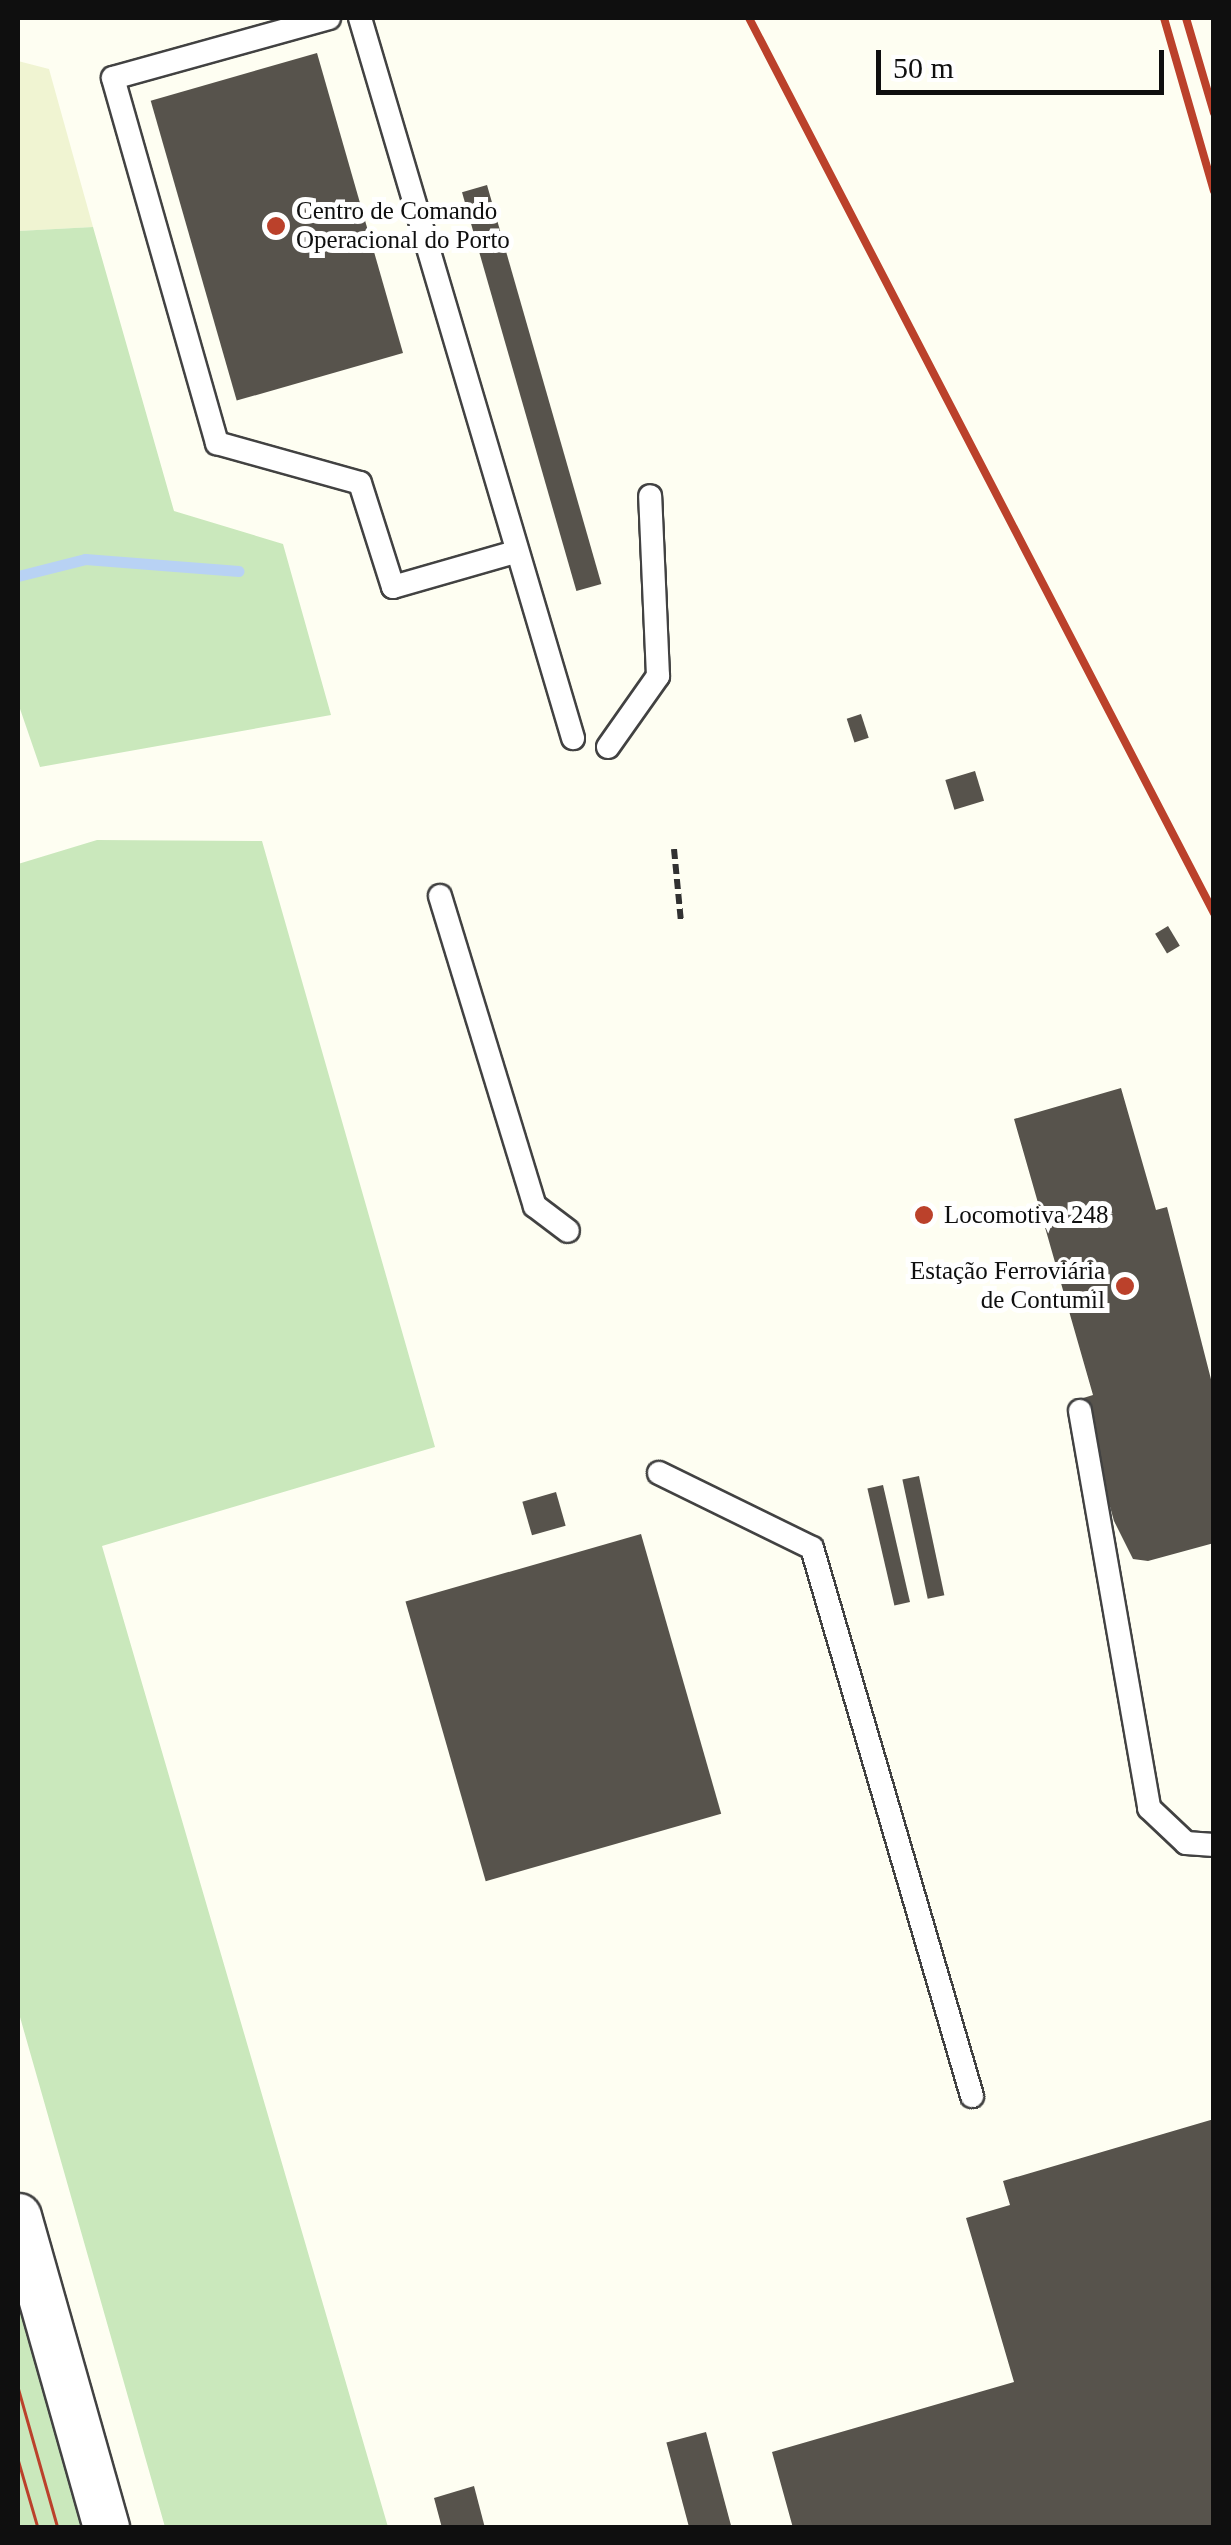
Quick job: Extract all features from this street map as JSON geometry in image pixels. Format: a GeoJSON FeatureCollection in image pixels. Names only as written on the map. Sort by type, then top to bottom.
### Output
{"type":"FeatureCollection","features":[{"type":"Feature","properties":{"kind":"street"},"geometry":{"type":"LineString","coordinates":[[18,2216],[106,2528]]}},
{"type":"Feature","properties":{"kind":"lane"},"geometry":{"type":"LineString","coordinates":[[329,18],[113,78],[217,443],[360,483],[393,588],[515,552]]}},
{"type":"Feature","properties":{"kind":"lane"},"geometry":{"type":"LineString","coordinates":[[360,18],[573,738]]}},
{"type":"Feature","properties":{"kind":"lane"},"geometry":{"type":"LineString","coordinates":[[608,747],[658,676],[650,496]]}},
{"type":"Feature","properties":{"kind":"lane"},"geometry":{"type":"LineString","coordinates":[[440,896],[535,1206],[568,1231]]}},
{"type":"Feature","properties":{"kind":"lane"},"geometry":{"type":"LineString","coordinates":[[1080,1411],[1149,1808],[1186,1843],[1214,1845]]}},
{"type":"Feature","properties":{"kind":"lane"},"geometry":{"type":"LineString","coordinates":[[659,1473],[812,1548],[972,2096]]}},
{"type":"Feature","properties":{"kind":"path"},"geometry":{"type":"LineString","coordinates":[[674,849],[680,922]]}},
{"type":"Feature","properties":{"kind":"green space"},"geometry":{"type":"Polygon","coordinates":[[[18,61],[49,69],[93,227],[18,231],[18,61]]]}},
{"type":"Feature","properties":{"kind":"green space"},"geometry":{"type":"Polygon","coordinates":[[[93,227],[174,511],[283,544],[331,715],[40,767],[18,703],[18,231],[93,227]]]}},
{"type":"Feature","properties":{"kind":"green space"},"geometry":{"type":"Polygon","coordinates":[[[97,840],[262,841],[435,1447],[102,1546],[388,2527],[165,2527],[18,2010],[18,864],[97,840]]]}},
{"type":"Feature","properties":{"kind":"green space"},"geometry":{"type":"Polygon","coordinates":[[[18,2279],[89,2527],[18,2527],[18,2279]]]}},
{"type":"Feature","properties":{"kind":"building","name":"Centro de Comando Operacional do Porto"},"geometry":{"type":"Polygon","coordinates":[[[317,53],[403,353],[237,401],[151,101],[317,53]]]}},
{"type":"Feature","properties":{"kind":"building"},"geometry":{"type":"Polygon","coordinates":[[[487,185],[601,584],[576,591],[462,192],[487,185]]]}},
{"type":"Feature","properties":{"kind":"building"},"geometry":{"type":"Polygon","coordinates":[[[861,714],[869,738],[854,742],[847,719],[861,714]]]}},
{"type":"Feature","properties":{"kind":"building"},"geometry":{"type":"Polygon","coordinates":[[[975,771],[984,801],[954,810],[945,780],[975,771]]]}},
{"type":"Feature","properties":{"kind":"building"},"geometry":{"type":"Polygon","coordinates":[[[1168,926],[1180,946],[1167,953],[1155,934],[1168,926]]]}},
{"type":"Feature","properties":{"kind":"building","name":"Estação Ferroviária de Contumil"},"geometry":{"type":"Polygon","coordinates":[[[1121,1088],[1156,1210],[1167,1207],[1214,1391],[1214,1543],[1148,1561],[1133,1559],[1114,1521],[1080,1399],[1093,1395],[1014,1119],[1121,1088]]]}},
{"type":"Feature","properties":{"kind":"building"},"geometry":{"type":"Polygon","coordinates":[[[919,1476],[944,1595],[928,1599],[902,1480],[919,1476]]]}},
{"type":"Feature","properties":{"kind":"building"},"geometry":{"type":"Polygon","coordinates":[[[883,1485],[910,1602],[894,1606],[867,1489],[883,1485]]]}},
{"type":"Feature","properties":{"kind":"building"},"geometry":{"type":"Polygon","coordinates":[[[556,1492],[566,1526],[532,1535],[522,1502],[556,1492]]]}},
{"type":"Feature","properties":{"kind":"building"},"geometry":{"type":"Polygon","coordinates":[[[641,1534],[721,1814],[486,1881],[405,1602],[641,1534]]]}},
{"type":"Feature","properties":{"kind":"building"},"geometry":{"type":"Polygon","coordinates":[[[1214,2119],[1214,2528],[793,2528],[772,2452],[1014,2382],[966,2218],[1010,2205],[1003,2181],[1214,2119]]]}},
{"type":"Feature","properties":{"kind":"building"},"geometry":{"type":"Polygon","coordinates":[[[706,2432],[732,2528],[689,2528],[666,2443],[706,2432]]]}},
{"type":"Feature","properties":{"kind":"building"},"geometry":{"type":"Polygon","coordinates":[[[474,2486],[485,2528],[442,2528],[434,2498],[474,2486]]]}},
{"type":"Feature","properties":{"kind":"waterway"},"geometry":{"type":"LineString","coordinates":[[18,576],[85,559],[239,571]]}},
{"type":"Feature","properties":{"kind":"tram line"},"geometry":{"type":"LineString","coordinates":[[18,2387],[58,2528]]}},
{"type":"Feature","properties":{"kind":"tram line"},"geometry":{"type":"LineString","coordinates":[[18,2459],[38,2528]]}},
{"type":"Feature","properties":{"kind":"railway"},"geometry":{"type":"LineString","coordinates":[[749,18],[1214,913]]}},
{"type":"Feature","properties":{"kind":"railway"},"geometry":{"type":"LineString","coordinates":[[1164,18],[1214,191]]}},
{"type":"Feature","properties":{"kind":"railway"},"geometry":{"type":"LineString","coordinates":[[1186,18],[1214,113]]}},
{"type":"Feature","properties":{"kind":"place","name":"Centro de Comando Operacional do Porto"},"geometry":{"type":"Point","coordinates":[276,226]}},
{"type":"Feature","properties":{"kind":"place","name":"Locomotiva 248"},"geometry":{"type":"Point","coordinates":[924,1215]}},
{"type":"Feature","properties":{"kind":"place","name":"Estação Ferroviária de Contumil"},"geometry":{"type":"Point","coordinates":[1125,1286]}}]}
